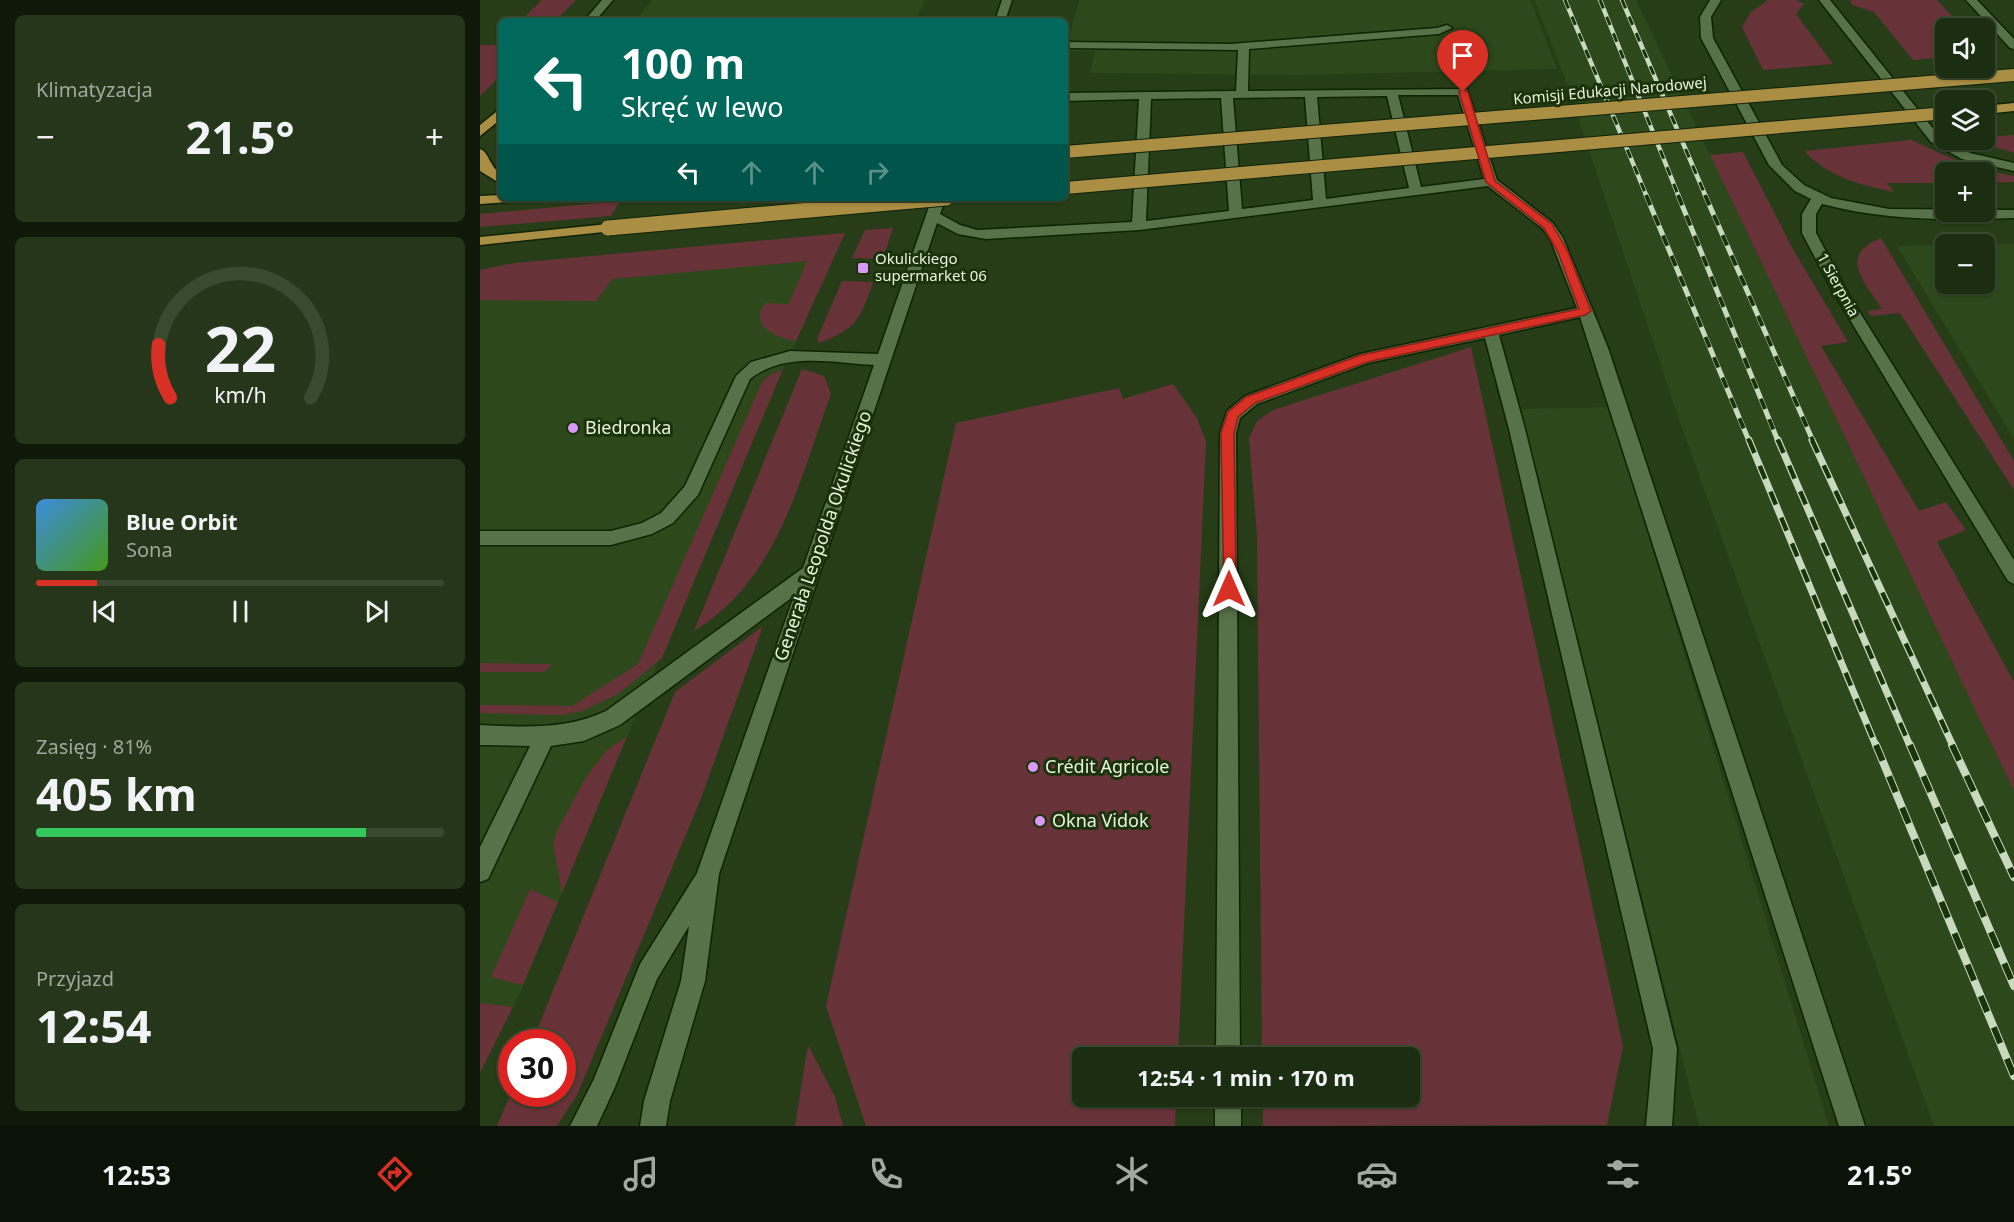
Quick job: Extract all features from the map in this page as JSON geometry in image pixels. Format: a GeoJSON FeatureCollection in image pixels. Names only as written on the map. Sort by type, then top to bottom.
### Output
{"type":"FeatureCollection","features":[{"type":"Feature","properties":{"kind":"main road","name":"Komisji Edukacji Narodowej"},"geometry":{"type":"LineString","coordinates":[[1068,152],[2014,75]]}},
{"type":"Feature","properties":{"kind":"main road"},"geometry":{"type":"LineString","coordinates":[[1995,109],[2014,107]]}},
{"type":"Feature","properties":{"kind":"main road"},"geometry":{"type":"LineString","coordinates":[[1068,188],[1935,114]]}},
{"type":"Feature","properties":{"kind":"main road"},"geometry":{"type":"LineString","coordinates":[[498,115],[481,131],[480,152],[486,170],[498,178]]}},
{"type":"Feature","properties":{"kind":"main road"},"geometry":{"type":"LineString","coordinates":[[480,200],[498,199]]}},
{"type":"Feature","properties":{"kind":"main road"},"geometry":{"type":"LineString","coordinates":[[484,241],[912,201]]}},
{"type":"Feature","properties":{"kind":"street"},"geometry":{"type":"LineString","coordinates":[[592,18],[608,0]]}},
{"type":"Feature","properties":{"kind":"street"},"geometry":{"type":"LineString","coordinates":[[1001,18],[1007,0]]}},
{"type":"Feature","properties":{"kind":"street"},"geometry":{"type":"LineString","coordinates":[[1716,0],[1707,9],[1703,22],[1707,38],[1779,169],[1797,187],[1818,197],[1868,212],[1930,215],[2014,214]]}},
{"type":"Feature","properties":{"kind":"street"},"geometry":{"type":"LineString","coordinates":[[1824,0],[1935,139],[1966,156],[2014,167]]}},
{"type":"Feature","properties":{"kind":"street"},"geometry":{"type":"LineString","coordinates":[[1971,0],[2014,46]]}},
{"type":"Feature","properties":{"kind":"street"},"geometry":{"type":"LineString","coordinates":[[1068,45],[1244,46],[1439,31],[1447,28]]}},
{"type":"Feature","properties":{"kind":"street"},"geometry":{"type":"LineString","coordinates":[[1242,96],[1244,46]]}},
{"type":"Feature","properties":{"kind":"street"},"geometry":{"type":"LineString","coordinates":[[1068,98],[1463,92],[1491,182],[1548,226],[1560,246],[1604,360],[1852,1126]]}},
{"type":"Feature","properties":{"kind":"street"},"geometry":{"type":"LineString","coordinates":[[1392,94],[1416,192]]}},
{"type":"Feature","properties":{"kind":"street"},"geometry":{"type":"LineString","coordinates":[[1227,96],[1236,215]]}},
{"type":"Feature","properties":{"kind":"street"},"geometry":{"type":"LineString","coordinates":[[1311,96],[1320,204]]}},
{"type":"Feature","properties":{"kind":"street"},"geometry":{"type":"LineString","coordinates":[[1139,226],[1145,98]]}},
{"type":"Feature","properties":{"kind":"street"},"geometry":{"type":"LineString","coordinates":[[933,214],[956,230],[975,236],[1139,226],[1491,182]]}},
{"type":"Feature","properties":{"kind":"street","name":"1 Sierpnia"},"geometry":{"type":"LineString","coordinates":[[1818,197],[1809,214],[1809,232],[1842,294],[2014,576]]}},
{"type":"Feature","properties":{"kind":"street","name":"Generała Leopolda Okulickiego"},"geometry":{"type":"LineString","coordinates":[[653,1126],[657,1101],[693,981],[708,874],[938,201]]}},
{"type":"Feature","properties":{"kind":"street"},"geometry":{"type":"LineString","coordinates":[[1228,1047],[1230,472],[1227,433],[1233,415],[1251,400],[1365,358],[1585,311]]}},
{"type":"Feature","properties":{"kind":"street"},"geometry":{"type":"LineString","coordinates":[[1491,332],[1520,440],[1665,1049],[1659,1126]]}},
{"type":"Feature","properties":{"kind":"street"},"geometry":{"type":"LineString","coordinates":[[480,538],[611,538],[646,529],[667,518],[692,490],[744,376],[750,369],[778,357],[883,360]]}},
{"type":"Feature","properties":{"kind":"street"},"geometry":{"type":"LineString","coordinates":[[480,735],[544,737],[584,731],[613,718],[811,573]]}},
{"type":"Feature","properties":{"kind":"street"},"geometry":{"type":"LineString","coordinates":[[480,871],[544,737]]}},
{"type":"Feature","properties":{"kind":"street","name":"Generała Leopolda Okulickiego"},"geometry":{"type":"LineString","coordinates":[[583,1126],[603,1087],[648,972],[708,874]]}},
{"type":"Feature","properties":{"kind":"street"},"geometry":{"type":"LineString","coordinates":[[1228,1107],[1228,1126]]}},
{"type":"Feature","properties":{"kind":"shaded area"},"geometry":{"type":"Polygon","coordinates":[[[542,0],[576,0],[558,18],[523,18],[542,0]]]}},
{"type":"Feature","properties":{"kind":"shaded area"},"geometry":{"type":"Polygon","coordinates":[[[652,0],[925,0],[916,18],[637,18],[652,0]]]}},
{"type":"Feature","properties":{"kind":"shaded area"},"geometry":{"type":"Polygon","coordinates":[[[1079,0],[1531,0],[1557,69],[1300,75],[1090,73],[1095,51],[1068,51],[1068,40],[1079,0]]]}},
{"type":"Feature","properties":{"kind":"shaded area"},"geometry":{"type":"Polygon","coordinates":[[[1534,0],[1636,0],[2014,791],[2014,1126],[1934,1126],[1682,428],[1566,81],[1534,0]]]}},
{"type":"Feature","properties":{"kind":"shaded area"},"geometry":{"type":"Polygon","coordinates":[[[1768,0],[1796,0],[1804,4],[1796,14],[1833,64],[1763,70],[1742,27],[1751,12],[1768,0]]]}},
{"type":"Feature","properties":{"kind":"shaded area"},"geometry":{"type":"Polygon","coordinates":[[[1850,0],[1937,0],[1954,18],[1935,18],[1935,58],[1913,60],[1874,12],[1852,5],[1850,0]]]}},
{"type":"Feature","properties":{"kind":"shaded area"},"geometry":{"type":"Polygon","coordinates":[[[480,45],[498,45],[498,78],[480,96],[480,45]]]}},
{"type":"Feature","properties":{"kind":"shaded area"},"geometry":{"type":"Polygon","coordinates":[[[2014,135],[2014,153],[1995,147],[1995,136],[2014,135]]]}},
{"type":"Feature","properties":{"kind":"shaded area"},"geometry":{"type":"Polygon","coordinates":[[[1911,140],[1960,162],[1935,162],[1935,183],[1887,183],[1894,192],[1834,174],[1804,151],[1911,140]]]}},
{"type":"Feature","properties":{"kind":"shaded area"},"geometry":{"type":"Polygon","coordinates":[[[1743,152],[1794,251],[1848,342],[1821,346],[1919,511],[1946,502],[1966,530],[1937,542],[2014,682],[2014,791],[1710,155],[1743,152]]]}},
{"type":"Feature","properties":{"kind":"shaded area"},"geometry":{"type":"Polygon","coordinates":[[[1995,172],[2014,176],[2014,182],[1995,183],[1995,172]]]}},
{"type":"Feature","properties":{"kind":"shaded area"},"geometry":{"type":"Polygon","coordinates":[[[620,201],[611,216],[480,227],[480,214],[620,201]]]}},
{"type":"Feature","properties":{"kind":"shaded area"},"geometry":{"type":"Polygon","coordinates":[[[893,228],[883,259],[852,258],[865,230],[893,228]]]}},
{"type":"Feature","properties":{"kind":"shaded area"},"geometry":{"type":"Polygon","coordinates":[[[845,233],[796,341],[778,336],[766,329],[760,319],[760,312],[765,303],[789,304],[807,261],[612,279],[596,301],[480,300],[480,270],[514,263],[845,233]]]}},
{"type":"Feature","properties":{"kind":"shaded area"},"geometry":{"type":"Polygon","coordinates":[[[1881,238],[2014,461],[2014,490],[1900,313],[1871,316],[1867,311],[1882,309],[1863,280],[1857,261],[1860,253],[1868,245],[1881,238]]]}},
{"type":"Feature","properties":{"kind":"shaded area"},"geometry":{"type":"Polygon","coordinates":[[[2014,244],[2014,439],[1897,246],[1935,245],[1935,294],[1995,294],[1995,245],[2014,244]]]}},
{"type":"Feature","properties":{"kind":"shaded area"},"geometry":{"type":"Polygon","coordinates":[[[839,247],[754,433],[520,993],[502,1029],[498,1029],[498,1037],[480,1073],[480,296],[607,272],[839,247]]]}},
{"type":"Feature","properties":{"kind":"shaded area"},"geometry":{"type":"Polygon","coordinates":[[[842,281],[873,282],[855,321],[842,333],[819,343],[817,339],[842,281]]]}},
{"type":"Feature","properties":{"kind":"shaded area"},"geometry":{"type":"Polygon","coordinates":[[[1471,347],[1623,1046],[1607,1125],[1263,1126],[1263,1107],[1420,1107],[1420,1047],[1262,1047],[1257,535],[1249,438],[1257,421],[1273,410],[1471,347]]]}},
{"type":"Feature","properties":{"kind":"shaded area"},"geometry":{"type":"Polygon","coordinates":[[[783,369],[662,658],[618,694],[582,711],[562,715],[480,713],[480,705],[572,706],[638,664],[762,382],[768,376],[783,369]]]}},
{"type":"Feature","properties":{"kind":"shaded area"},"geometry":{"type":"Polygon","coordinates":[[[802,369],[824,376],[831,394],[796,494],[766,557],[746,585],[723,610],[694,631],[802,369]]]}},
{"type":"Feature","properties":{"kind":"shaded area"},"geometry":{"type":"Polygon","coordinates":[[[1173,384],[1197,418],[1206,442],[1178,1047],[1072,1047],[1072,1107],[1176,1107],[1175,1126],[866,1126],[826,1006],[956,423],[1119,388],[1123,399],[1173,384]]]}},
{"type":"Feature","properties":{"kind":"shaded area"},"geometry":{"type":"Polygon","coordinates":[[[1609,407],[1829,1126],[1699,1126],[1521,409],[1609,407]]]}},
{"type":"Feature","properties":{"kind":"shaded area"},"geometry":{"type":"Polygon","coordinates":[[[763,626],[700,801],[576,1097],[576,1029],[537,1029],[675,692],[763,626]]]}},
{"type":"Feature","properties":{"kind":"shaded area"},"geometry":{"type":"Polygon","coordinates":[[[480,663],[550,664],[551,666],[544,672],[480,672],[480,663]]]}},
{"type":"Feature","properties":{"kind":"shaded area"},"geometry":{"type":"Polygon","coordinates":[[[627,736],[562,893],[553,842],[557,831],[586,777],[607,750],[627,736]]]}},
{"type":"Feature","properties":{"kind":"shaded area"},"geometry":{"type":"Polygon","coordinates":[[[530,889],[558,902],[523,985],[491,977],[530,889]]]}},
{"type":"Feature","properties":{"kind":"shaded area"},"geometry":{"type":"Polygon","coordinates":[[[480,1003],[513,1007],[502,1029],[498,1029],[498,1037],[480,1073],[480,1003]]]}},
{"type":"Feature","properties":{"kind":"shaded area"},"geometry":{"type":"Polygon","coordinates":[[[808,1045],[835,1097],[843,1126],[795,1126],[808,1045]]]}},
{"type":"Feature","properties":{"kind":"shaded area"},"geometry":{"type":"Polygon","coordinates":[[[505,1107],[569,1107],[557,1126],[497,1126],[505,1107]]]}},
{"type":"Feature","properties":{"kind":"railway"},"geometry":{"type":"LineString","coordinates":[[1565,0],[1647,197]]}},
{"type":"Feature","properties":{"kind":"railway"},"geometry":{"type":"LineString","coordinates":[[1600,0],[1679,197]]}},
{"type":"Feature","properties":{"kind":"railway"},"geometry":{"type":"LineString","coordinates":[[1622,0],[1706,197]]}},
{"type":"Feature","properties":{"kind":"railway"},"geometry":{"type":"LineString","coordinates":[[1646,195],[1749,441]]}},
{"type":"Feature","properties":{"kind":"railway"},"geometry":{"type":"LineString","coordinates":[[1678,195],[1778,441]]}},
{"type":"Feature","properties":{"kind":"railway"},"geometry":{"type":"LineString","coordinates":[[1705,195],[1813,441]]}},
{"type":"Feature","properties":{"kind":"railway"},"geometry":{"type":"LineString","coordinates":[[1749,440],[1876,746]]}},
{"type":"Feature","properties":{"kind":"railway"},"geometry":{"type":"LineString","coordinates":[[1778,440],[1910,746]]}},
{"type":"Feature","properties":{"kind":"railway"},"geometry":{"type":"LineString","coordinates":[[1812,440],[1953,746]]}},
{"type":"Feature","properties":{"kind":"railway"},"geometry":{"type":"LineString","coordinates":[[1876,745],[2014,1076]]}},
{"type":"Feature","properties":{"kind":"railway"},"geometry":{"type":"LineString","coordinates":[[1910,745],[2014,986]]}},
{"type":"Feature","properties":{"kind":"railway"},"geometry":{"type":"LineString","coordinates":[[1952,745],[2014,877]]}},
{"type":"Feature","properties":{"kind":"place","name":"Okulickiego supermarket 06"},"geometry":{"type":"Point","coordinates":[863,268]}},
{"type":"Feature","properties":{"kind":"place","name":"Biedronka"},"geometry":{"type":"Point","coordinates":[573,428]}},
{"type":"Feature","properties":{"kind":"place","name":"Crédit Agricole"},"geometry":{"type":"Point","coordinates":[1033,767]}},
{"type":"Feature","properties":{"kind":"place","name":"Okna Vidok"},"geometry":{"type":"Point","coordinates":[1040,821]}},
{"type":"Feature","properties":{"kind":"route"},"geometry":{"type":"LineString","coordinates":[[1229,589],[1230,472],[1227,433],[1233,415],[1251,400],[1365,358],[1585,311],[1563,252],[1548,226],[1516,199],[1491,182],[1463,92]]}}]}
